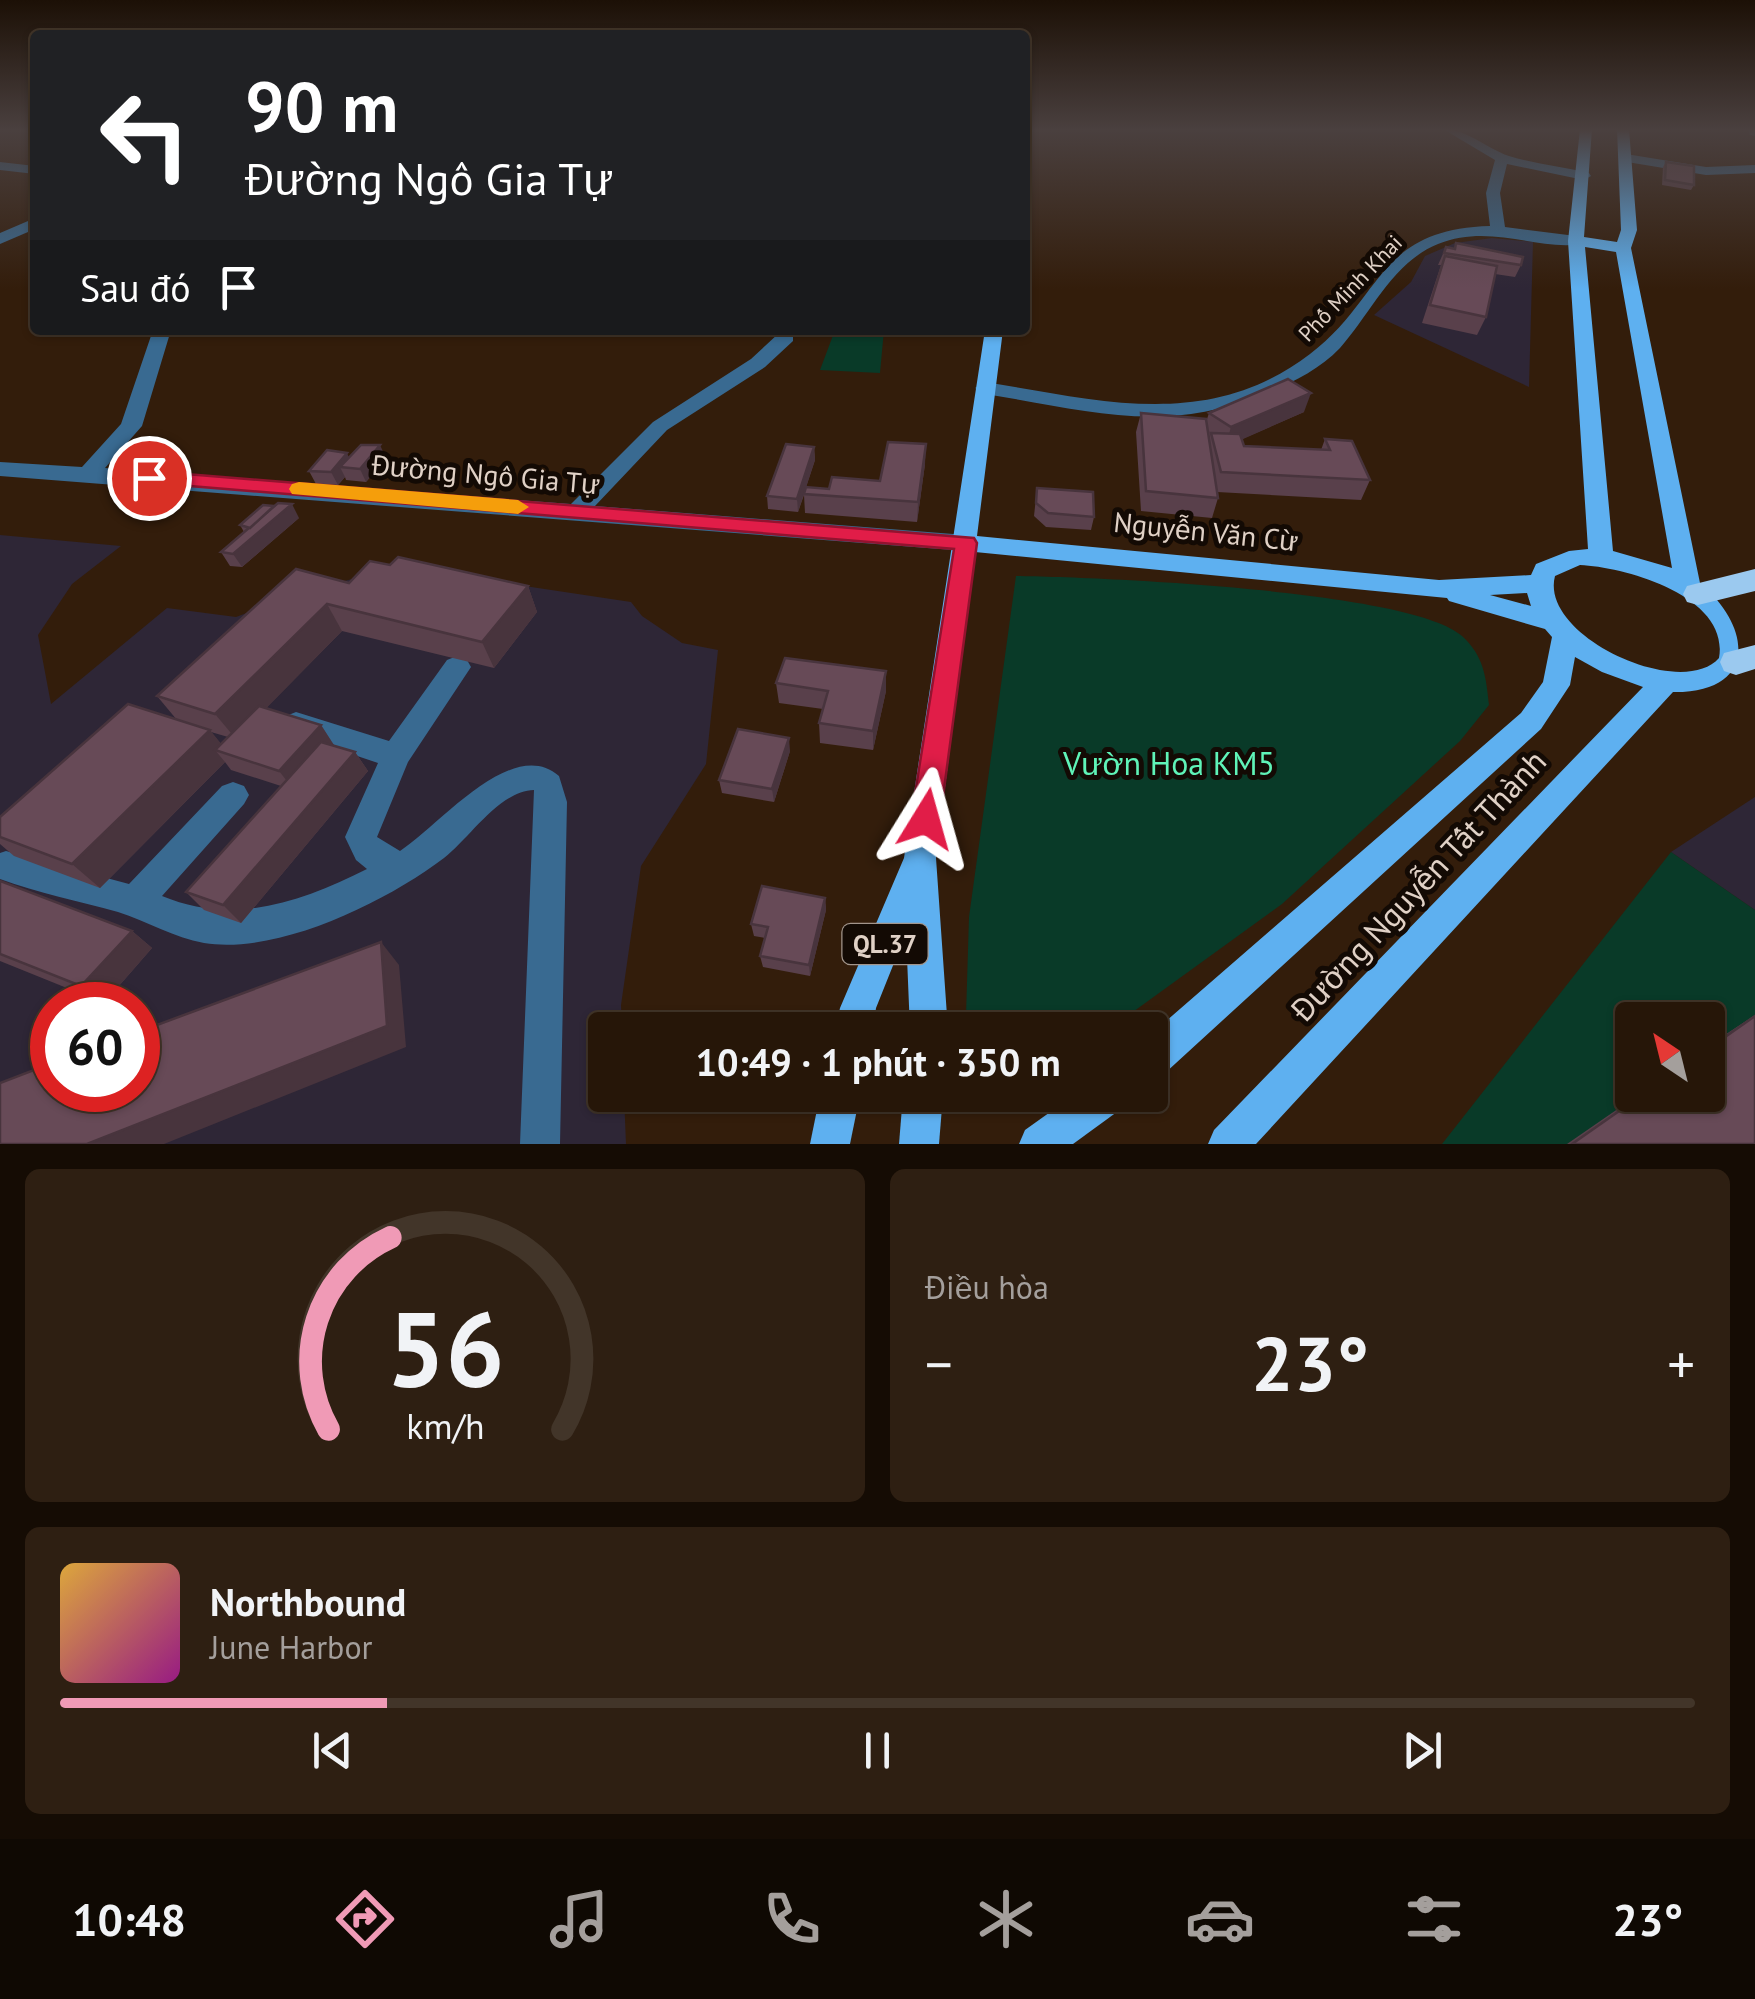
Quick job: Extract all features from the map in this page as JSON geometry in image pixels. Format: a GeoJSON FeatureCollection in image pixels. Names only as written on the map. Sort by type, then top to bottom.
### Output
{"type":"FeatureCollection","features":[{"type":"Feature","properties":{"kind":"highway"},"geometry":{"type":"LineString","coordinates":[[1693,591],[1755,580]]}},
{"type":"Feature","properties":{"kind":"main road"},"geometry":{"type":"LineString","coordinates":[[1583,182],[1576,240],[1602,557]]}},
{"type":"Feature","properties":{"kind":"main road"},"geometry":{"type":"LineString","coordinates":[[1614,182],[1629,230],[1623,248],[1693,591]]}},
{"type":"Feature","properties":{"kind":"main road"},"geometry":{"type":"LineString","coordinates":[[1576,240],[1623,248]]}},
{"type":"Feature","properties":{"kind":"main road","name":"QL.37"},"geometry":{"type":"LineString","coordinates":[[928,1012],[920,858],[993,335]]}},
{"type":"Feature","properties":{"kind":"main road","name":"Nguyễn Văn Cừ"},"geometry":{"type":"LineString","coordinates":[[966,543],[1439,589],[1539,582]]}},
{"type":"Feature","properties":{"kind":"main road"},"geometry":{"type":"LineString","coordinates":[[1560,629],[1544,608],[1539,582],[1545,570],[1559,561],[1602,557],[1630,562],[1693,591],[1732,629],[1746,660],[1723,676],[1698,682],[1666,681]]}},
{"type":"Feature","properties":{"kind":"main road","name":"Nguyễn Văn Cừ"},"geometry":{"type":"LineString","coordinates":[[1439,589],[1560,629],[1595,656],[1630,672],[1666,681]]}},
{"type":"Feature","properties":{"kind":"main road","name":"Đường Nguyễn Tất Thành"},"geometry":{"type":"LineString","coordinates":[[1168,1044],[1532,721],[1556,684],[1560,629]]}},
{"type":"Feature","properties":{"kind":"main road","name":"Đường Nguyễn Tất Thành"},"geometry":{"type":"LineString","coordinates":[[1228,1144],[1666,681]]}},
{"type":"Feature","properties":{"kind":"main road","name":"QL.37"},"geometry":{"type":"LineString","coordinates":[[857,1012],[920,858]]}},
{"type":"Feature","properties":{"kind":"main road"},"geometry":{"type":"LineString","coordinates":[[830,1144],[837,1112]]}},
{"type":"Feature","properties":{"kind":"main road"},"geometry":{"type":"LineString","coordinates":[[918,1144],[921,1112]]}},
{"type":"Feature","properties":{"kind":"main road"},"geometry":{"type":"LineString","coordinates":[[1039,1144],[1083,1112]]}},
{"type":"Feature","properties":{"kind":"street"},"geometry":{"type":"LineString","coordinates":[[1496,182],[1493,193],[1498,231]]}},
{"type":"Feature","properties":{"kind":"street"},"geometry":{"type":"LineString","coordinates":[[0,239],[30,226]]}},
{"type":"Feature","properties":{"kind":"street","name":"Phố Minh Khai"},"geometry":{"type":"LineString","coordinates":[[986,388],[1135,411],[1194,410],[1293,372],[1327,350],[1405,258],[1430,241],[1480,230],[1576,240]]}},
{"type":"Feature","properties":{"kind":"street"},"geometry":{"type":"LineString","coordinates":[[88,474],[131,426],[160,335]]}},
{"type":"Feature","properties":{"kind":"street"},"geometry":{"type":"LineString","coordinates":[[577,512],[660,426],[758,363],[786,337]]}},
{"type":"Feature","properties":{"kind":"street","name":"Đường Ngô Gia Tự"},"geometry":{"type":"LineString","coordinates":[[0,469],[966,543]]}},
{"type":"Feature","properties":{"kind":"street"},"geometry":{"type":"LineString","coordinates":[[403,868],[378,860],[364,849],[360,837],[396,756],[457,668]]}},
{"type":"Feature","properties":{"kind":"street"},"geometry":{"type":"LineString","coordinates":[[283,720],[396,756]]}},
{"type":"Feature","properties":{"kind":"street"},"geometry":{"type":"LineString","coordinates":[[6,866],[206,927],[247,926],[333,903],[403,868],[501,788],[518,778],[536,776],[546,782],[551,792],[540,1144]]}},
{"type":"Feature","properties":{"kind":"street"},"geometry":{"type":"LineString","coordinates":[[134,902],[233,795]]}},
{"type":"Feature","properties":{"kind":"shaded area"},"geometry":{"type":"Polygon","coordinates":[[[1492,238],[1533,242],[1529,387],[1374,315],[1411,282],[1425,256],[1455,243],[1492,238]]]}},
{"type":"Feature","properties":{"kind":"shaded area"},"geometry":{"type":"Polygon","coordinates":[[[0,535],[121,546],[72,584],[38,635],[51,704],[167,608],[236,617],[305,591],[368,575],[431,572],[631,602],[642,616],[682,643],[718,650],[706,764],[641,866],[621,1012],[588,1012],[588,1112],[625,1112],[626,1144],[0,1144],[0,535]]]}},
{"type":"Feature","properties":{"kind":"shaded area"},"geometry":{"type":"Polygon","coordinates":[[[1755,797],[1755,910],[1671,852],[1755,797]]]}},
{"type":"Feature","properties":{"kind":"green space"},"geometry":{"type":"Polygon","coordinates":[[[833,335],[884,335],[880,373],[820,370],[833,335]]]}},
{"type":"Feature","properties":{"kind":"green space","name":"Vườn Hoa KM5"},"geometry":{"type":"Polygon","coordinates":[[[1016,576],[1250,589],[1382,607],[1431,620],[1462,636],[1475,651],[1485,676],[1489,705],[1460,741],[1282,904],[1133,1012],[966,1012],[969,917],[1016,576]]]}},
{"type":"Feature","properties":{"kind":"green space"},"geometry":{"type":"Polygon","coordinates":[[[1671,852],[1755,910],[1755,1144],[1442,1144],[1671,852]]]}},
{"type":"Feature","properties":{"kind":"building"},"geometry":{"type":"Polygon","coordinates":[[[1456,243],[1523,257],[1521,265],[1444,253],[1446,247],[1455,249],[1456,243]]]}},
{"type":"Feature","properties":{"kind":"building"},"geometry":{"type":"Polygon","coordinates":[[[1445,256],[1497,266],[1486,317],[1430,305],[1445,256]]]}},
{"type":"Feature","properties":{"kind":"building"},"geometry":{"type":"Polygon","coordinates":[[[1288,379],[1311,393],[1231,427],[1209,413],[1288,379]]]}},
{"type":"Feature","properties":{"kind":"building"},"geometry":{"type":"Polygon","coordinates":[[[1141,413],[1206,419],[1218,498],[1146,491],[1141,413]]]}},
{"type":"Feature","properties":{"kind":"building"},"geometry":{"type":"Polygon","coordinates":[[[1211,433],[1240,434],[1244,446],[1330,450],[1325,439],[1352,441],[1370,480],[1221,472],[1211,433]]]}},
{"type":"Feature","properties":{"kind":"building"},"geometry":{"type":"Polygon","coordinates":[[[888,442],[926,444],[918,502],[804,494],[806,487],[829,489],[832,477],[880,481],[888,442]]]}},
{"type":"Feature","properties":{"kind":"building"},"geometry":{"type":"Polygon","coordinates":[[[786,444],[814,447],[797,499],[767,496],[786,444]]]}},
{"type":"Feature","properties":{"kind":"building"},"geometry":{"type":"Polygon","coordinates":[[[361,445],[380,445],[360,469],[340,467],[361,445]]]}},
{"type":"Feature","properties":{"kind":"building"},"geometry":{"type":"Polygon","coordinates":[[[327,450],[347,453],[331,472],[309,471],[327,450]]]}},
{"type":"Feature","properties":{"kind":"building"},"geometry":{"type":"Polygon","coordinates":[[[1037,488],[1093,492],[1094,517],[1048,513],[1036,503],[1037,488]]]}},
{"type":"Feature","properties":{"kind":"building"},"geometry":{"type":"Polygon","coordinates":[[[278,503],[292,504],[233,554],[221,552],[278,503]]]}},
{"type":"Feature","properties":{"kind":"building"},"geometry":{"type":"Polygon","coordinates":[[[263,505],[274,506],[250,528],[240,525],[263,505]]]}},
{"type":"Feature","properties":{"kind":"building"},"geometry":{"type":"Polygon","coordinates":[[[398,557],[528,586],[482,642],[327,604],[215,714],[157,696],[296,569],[349,583],[370,561],[390,565],[398,557]]]}},
{"type":"Feature","properties":{"kind":"building"},"geometry":{"type":"Polygon","coordinates":[[[785,658],[886,671],[873,731],[819,723],[828,691],[776,683],[785,658]]]}},
{"type":"Feature","properties":{"kind":"building"},"geometry":{"type":"Polygon","coordinates":[[[128,704],[210,730],[72,864],[0,837],[0,817],[128,704]]]}},
{"type":"Feature","properties":{"kind":"building"},"geometry":{"type":"Polygon","coordinates":[[[259,706],[321,725],[279,771],[215,750],[259,706]]]}},
{"type":"Feature","properties":{"kind":"building"},"geometry":{"type":"Polygon","coordinates":[[[738,729],[789,738],[772,789],[719,780],[738,729]]]}},
{"type":"Feature","properties":{"kind":"building"},"geometry":{"type":"Polygon","coordinates":[[[321,742],[355,752],[223,905],[186,892],[321,742]]]}},
{"type":"Feature","properties":{"kind":"building"},"geometry":{"type":"Polygon","coordinates":[[[0,881],[132,931],[85,982],[71,982],[0,954],[0,881]]]}},
{"type":"Feature","properties":{"kind":"building"},"geometry":{"type":"Polygon","coordinates":[[[762,886],[825,898],[809,965],[760,956],[768,927],[751,924],[762,886]]]}},
{"type":"Feature","properties":{"kind":"building"},"geometry":{"type":"Polygon","coordinates":[[[381,942],[387,1026],[87,1144],[0,1144],[0,1083],[30,1071],[30,1112],[160,1112],[160,1024],[381,942]]]}},
{"type":"Feature","properties":{"kind":"building"},"geometry":{"type":"Polygon","coordinates":[[[1755,1016],[1755,1144],[1572,1144],[1618,1112],[1725,1112],[1725,1037],[1755,1016]]]}},
{"type":"Feature","properties":{"kind":"slow traffic"},"geometry":{"type":"LineString","coordinates":[[299,489],[518,507]]}},
{"type":"Feature","properties":{"kind":"route"},"geometry":{"type":"LineString","coordinates":[[149,478],[966,543],[926,819]]}}]}
